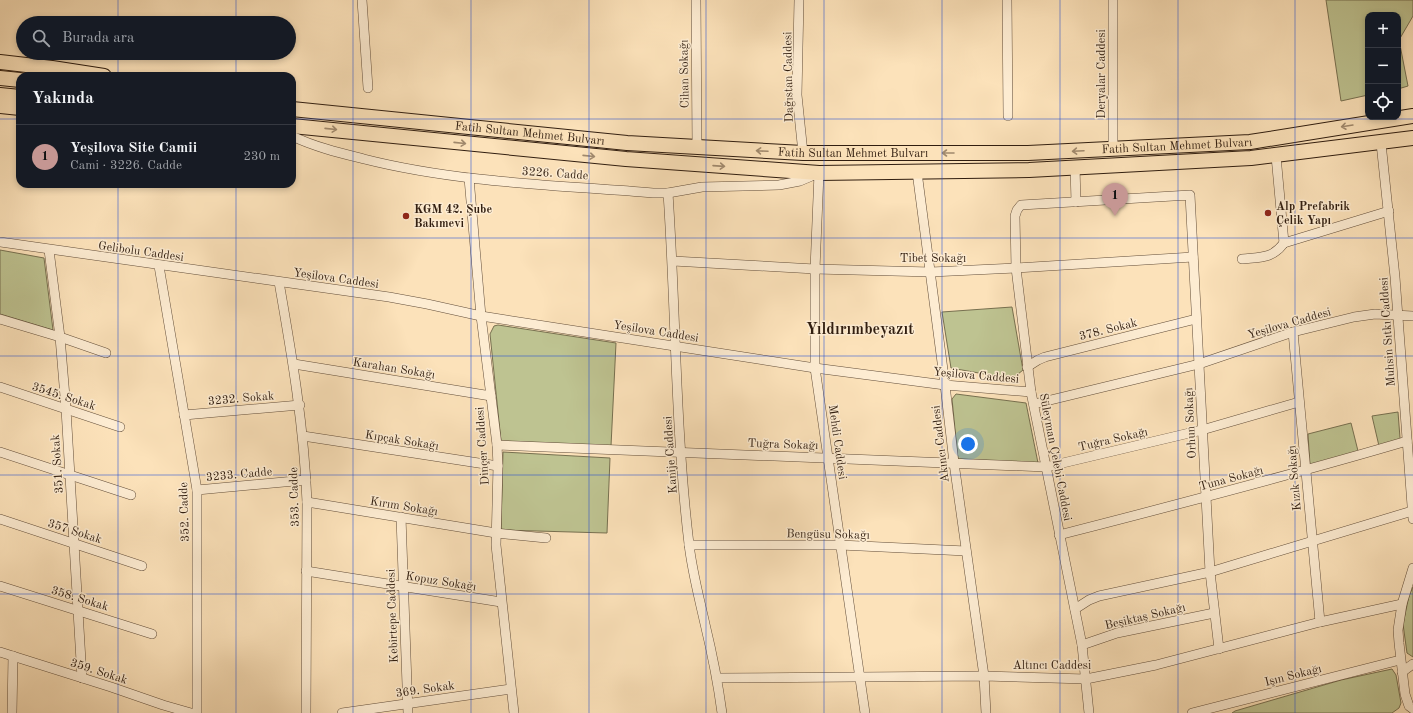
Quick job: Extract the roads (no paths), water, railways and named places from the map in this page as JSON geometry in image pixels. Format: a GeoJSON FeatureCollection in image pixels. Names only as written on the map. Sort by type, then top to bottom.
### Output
{"type":"FeatureCollection","features":[{"type":"Feature","properties":{"kind":"highway"},"geometry":{"type":"LineString","coordinates":[[0,62],[78,72]]}},
{"type":"Feature","properties":{"kind":"highway"},"geometry":{"type":"LineString","coordinates":[[0,78],[16,80]]}},
{"type":"Feature","properties":{"kind":"highway"},"geometry":{"type":"LineString","coordinates":[[0,94],[16,96]]}},
{"type":"Feature","properties":{"kind":"highway"},"geometry":{"type":"LineString","coordinates":[[0,106],[16,108]]}},
{"type":"Feature","properties":{"kind":"highway","name":"Fatih Sultan Mehmet Bulvarı"},"geometry":{"type":"LineString","coordinates":[[296,109],[627,143],[803,153],[1028,153],[1250,142],[1413,116]]}},
{"type":"Feature","properties":{"kind":"highway","name":"Fatih Sultan Mehmet Bulvarı"},"geometry":{"type":"LineString","coordinates":[[296,126],[626,159],[819,173],[917,172],[1075,167],[1251,158],[1413,138]]}},
{"type":"Feature","properties":{"kind":"street"},"geometry":{"type":"LineString","coordinates":[[362,0],[368,88]]}},
{"type":"Feature","properties":{"kind":"street","name":"Cihan Sokağı"},"geometry":{"type":"LineString","coordinates":[[696,0],[697,148]]}},
{"type":"Feature","properties":{"kind":"street","name":"Dağıstan Caddesi"},"geometry":{"type":"LineString","coordinates":[[799,0],[797,95],[803,153]]}},
{"type":"Feature","properties":{"kind":"street"},"geometry":{"type":"LineString","coordinates":[[1007,0],[1008,116]]}},
{"type":"Feature","properties":{"kind":"street","name":"Deryalar Caddesi"},"geometry":{"type":"LineString","coordinates":[[1113,0],[1113,149]]}},
{"type":"Feature","properties":{"kind":"street","name":"3226. Cadde"},"geometry":{"type":"LineString","coordinates":[[296,138],[307,143],[392,166],[469,178],[544,185],[668,193],[702,188],[790,184],[819,173]]}},
{"type":"Feature","properties":{"kind":"street","name":"Muhsin Sıtkı Caddesi"},"geometry":{"type":"LineString","coordinates":[[1381,143],[1389,211],[1398,315],[1407,441],[1411,471],[1413,519]]}},
{"type":"Feature","properties":{"kind":"street"},"geometry":{"type":"LineString","coordinates":[[1276,156],[1284,243]]}},
{"type":"Feature","properties":{"kind":"street"},"geometry":{"type":"LineString","coordinates":[[1075,167],[1076,202]]}},
{"type":"Feature","properties":{"kind":"street","name":"Akıncı Caddesi"},"geometry":{"type":"LineString","coordinates":[[917,172],[931,272],[954,463],[984,676],[986,713]]}},
{"type":"Feature","properties":{"kind":"street","name":"Mehdi Caddesi"},"geometry":{"type":"LineString","coordinates":[[819,173],[815,368],[840,545],[861,677],[865,713]]}},
{"type":"Feature","properties":{"kind":"street","name":"Dinçer Caddesi"},"geometry":{"type":"LineString","coordinates":[[469,178],[481,316],[497,445],[498,466],[496,533],[501,602],[514,713]]}},
{"type":"Feature","properties":{"kind":"street","name":"Kanije Caddesi"},"geometry":{"type":"LineString","coordinates":[[668,193],[673,261],[680,453],[689,545],[694,576],[717,678],[722,713]]}},
{"type":"Feature","properties":{"kind":"street","name":"Orhun Sokağı"},"geometry":{"type":"LineString","coordinates":[[1076,202],[1190,196],[1210,572],[1218,649]]}},
{"type":"Feature","properties":{"kind":"street","name":"Süleyman Çelebi Caddesi"},"geometry":{"type":"LineString","coordinates":[[1076,202],[1021,205],[1015,216],[1016,268],[1031,392],[1082,645],[1089,713]]}},
{"type":"Feature","properties":{"kind":"street"},"geometry":{"type":"LineString","coordinates":[[1242,259],[1270,255],[1279,250],[1284,243],[1389,211]]}},
{"type":"Feature","properties":{"kind":"street","name":"Gelibolu Caddesi"},"geometry":{"type":"LineString","coordinates":[[0,242],[279,282]]}},
{"type":"Feature","properties":{"kind":"street","name":"351. Sokak"},"geometry":{"type":"LineString","coordinates":[[49,250],[60,337],[66,409],[82,678]]}},
{"type":"Feature","properties":{"kind":"street","name":"Tibet Sokağı"},"geometry":{"type":"LineString","coordinates":[[673,261],[931,272],[1193,257]]}},
{"type":"Feature","properties":{"kind":"street","name":"352. Cadde"},"geometry":{"type":"LineString","coordinates":[[159,266],[197,490],[197,713]]}},
{"type":"Feature","properties":{"kind":"street","name":"Yeşilova Caddesi"},"geometry":{"type":"LineString","coordinates":[[279,282],[415,301],[481,316],[815,368],[945,385],[1031,392]]}},
{"type":"Feature","properties":{"kind":"street","name":"353. Cadde"},"geometry":{"type":"LineString","coordinates":[[279,282],[300,405],[306,480],[306,713]]}},
{"type":"Feature","properties":{"kind":"street","name":"Yeşilova Caddesi"},"geometry":{"type":"LineString","coordinates":[[1034,404],[1199,364],[1293,332],[1366,314],[1413,316]]}},
{"type":"Feature","properties":{"kind":"street"},"geometry":{"type":"LineString","coordinates":[[0,319],[106,353]]}},
{"type":"Feature","properties":{"kind":"street","name":"378. Sokak"},"geometry":{"type":"LineString","coordinates":[[1028,368],[1038,360],[1045,357],[1196,319]]}},
{"type":"Feature","properties":{"kind":"street","name":"Kızık Sokağı"},"geometry":{"type":"LineString","coordinates":[[1293,332],[1320,622]]}},
{"type":"Feature","properties":{"kind":"street","name":"Karahan Sokağı"},"geometry":{"type":"LineString","coordinates":[[294,364],[491,396]]}},
{"type":"Feature","properties":{"kind":"street","name":"3545. Sokak"},"geometry":{"type":"LineString","coordinates":[[0,387],[120,427]]}},
{"type":"Feature","properties":{"kind":"street","name":"Tuğra Sokağı"},"geometry":{"type":"LineString","coordinates":[[497,445],[1046,467],[1202,430],[1299,402]]}},
{"type":"Feature","properties":{"kind":"street","name":"3232. Sokak"},"geometry":{"type":"LineString","coordinates":[[184,414],[300,405]]}},
{"type":"Feature","properties":{"kind":"street","name":"Kıpçak Sokağı"},"geometry":{"type":"LineString","coordinates":[[303,436],[498,466]]}},
{"type":"Feature","properties":{"kind":"street","name":"Tuna Sokağı"},"geometry":{"type":"LineString","coordinates":[[1059,535],[1306,471],[1407,441]]}},
{"type":"Feature","properties":{"kind":"street"},"geometry":{"type":"LineString","coordinates":[[0,452],[132,495]]}},
{"type":"Feature","properties":{"kind":"street","name":"3233. Cadde"},"geometry":{"type":"LineString","coordinates":[[197,490],[306,480]]}},
{"type":"Feature","properties":{"kind":"street","name":"Kırım Sokağı"},"geometry":{"type":"LineString","coordinates":[[307,502],[496,533]]}},
{"type":"Feature","properties":{"kind":"street"},"geometry":{"type":"LineString","coordinates":[[1075,609],[1089,600],[1099,596],[1210,572],[1412,511]]}},
{"type":"Feature","properties":{"kind":"street","name":"Kebirtepe Caddesi"},"geometry":{"type":"LineString","coordinates":[[401,517],[402,587],[408,708]]}},
{"type":"Feature","properties":{"kind":"street","name":"357 Sokak"},"geometry":{"type":"LineString","coordinates":[[0,518],[142,566]]}},
{"type":"Feature","properties":{"kind":"street"},"geometry":{"type":"LineString","coordinates":[[496,533],[546,538]]}},
{"type":"Feature","properties":{"kind":"street","name":"Bengüsu Sokağı"},"geometry":{"type":"LineString","coordinates":[[689,545],[840,545],[966,551]]}},
{"type":"Feature","properties":{"kind":"street"},"geometry":{"type":"LineString","coordinates":[[1409,710],[1400,660],[1398,630],[1402,604],[1413,568]]}},
{"type":"Feature","properties":{"kind":"street","name":"Kopuz Sokağı"},"geometry":{"type":"LineString","coordinates":[[306,571],[501,602]]}},
{"type":"Feature","properties":{"kind":"street","name":"358. Sokak"},"geometry":{"type":"LineString","coordinates":[[0,586],[152,634]]}},
{"type":"Feature","properties":{"kind":"street","name":"Altıncı Caddesi"},"geometry":{"type":"LineString","coordinates":[[717,678],[984,676],[1086,679],[1156,665],[1320,622],[1402,604]]}},
{"type":"Feature","properties":{"kind":"street","name":"Beşiktaş Sokağı"},"geometry":{"type":"LineString","coordinates":[[1082,645],[1117,633],[1214,613]]}},
{"type":"Feature","properties":{"kind":"street","name":"359. Sokak"},"geometry":{"type":"LineString","coordinates":[[0,652],[191,713]]}},
{"type":"Feature","properties":{"kind":"street"},"geometry":{"type":"LineString","coordinates":[[12,713],[13,656]]}},
{"type":"Feature","properties":{"kind":"street","name":"Işın Sokağı"},"geometry":{"type":"LineString","coordinates":[[1192,713],[1225,709],[1400,660]]}},
{"type":"Feature","properties":{"kind":"street"},"geometry":{"type":"LineString","coordinates":[[1402,672],[1413,664]]}},
{"type":"Feature","properties":{"kind":"street","name":"369. Sokak"},"geometry":{"type":"LineString","coordinates":[[342,713],[408,708],[511,689]]}},
{"type":"Feature","properties":{"kind":"place","name":"Alp Prefabrik Çelik Yapı"},"geometry":{"type":"Point","coordinates":[1268,213]}},
{"type":"Feature","properties":{"kind":"place","name":"KGM 42. Şube Bakımevi"},"geometry":{"type":"Point","coordinates":[406,216]}},
{"type":"Feature","properties":{"kind":"place","name":"Yeşilova Site Camii"},"geometry":{"type":"Point","coordinates":[1115,216]}},
{"type":"Feature","properties":{"kind":"district","name":"Yıldırımbeyazıt"},"geometry":{"type":"Point","coordinates":[860,328]}}]}
